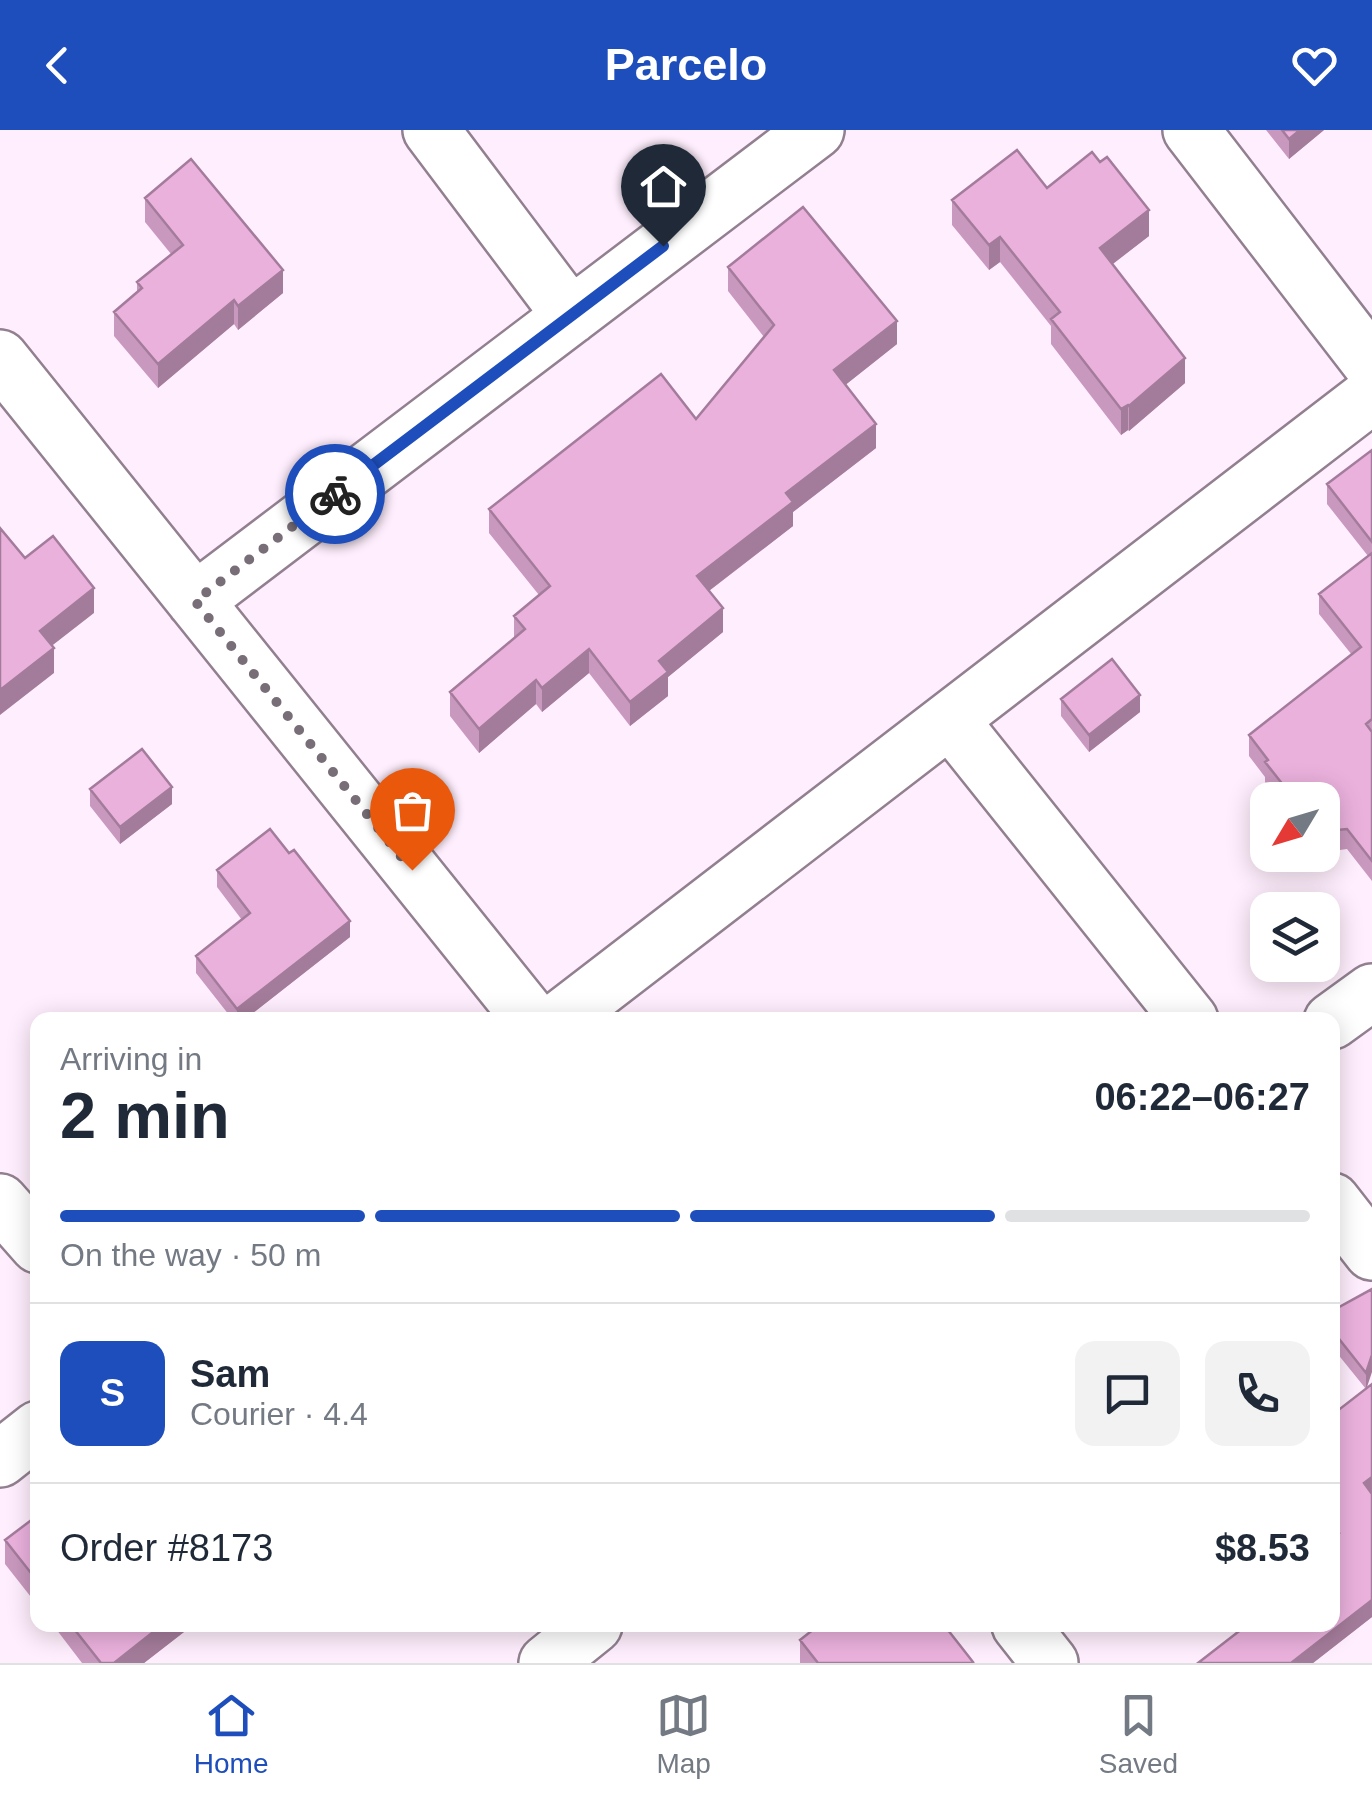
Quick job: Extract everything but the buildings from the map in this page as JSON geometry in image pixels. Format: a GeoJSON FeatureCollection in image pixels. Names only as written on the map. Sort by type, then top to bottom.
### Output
{"type":"FeatureCollection","features":[{"type":"Feature","properties":{"kind":"street"},"geometry":{"type":"LineString","coordinates":[[430,130],[571,316]]}},
{"type":"Feature","properties":{"kind":"street"},"geometry":{"type":"LineString","coordinates":[[195,601],[816,130]]}},
{"type":"Feature","properties":{"kind":"street"},"geometry":{"type":"LineString","coordinates":[[1191,130],[1372,365]]}},
{"type":"Feature","properties":{"kind":"street"},"geometry":{"type":"LineString","coordinates":[[0,358],[526,1012]]}},
{"type":"Feature","properties":{"kind":"street"},"geometry":{"type":"LineString","coordinates":[[569,1012],[1372,395]]}},
{"type":"Feature","properties":{"kind":"street"},"geometry":{"type":"LineString","coordinates":[[950,721],[1184,1012]]}},
{"type":"Feature","properties":{"kind":"street"},"geometry":{"type":"LineString","coordinates":[[1340,1016],[1372,992]]}},
{"type":"Feature","properties":{"kind":"street"},"geometry":{"type":"LineString","coordinates":[[0,1202],[30,1236]]}},
{"type":"Feature","properties":{"kind":"street"},"geometry":{"type":"LineString","coordinates":[[1340,1211],[1372,1252]]}},
{"type":"Feature","properties":{"kind":"street"},"geometry":{"type":"LineString","coordinates":[[0,1459],[30,1435]]}},
{"type":"Feature","properties":{"kind":"street"},"geometry":{"type":"LineString","coordinates":[[547,1663],[585,1632]]}},
{"type":"Feature","properties":{"kind":"street"},"geometry":{"type":"LineString","coordinates":[[1026,1632],[1050,1663]]}},
{"type":"Feature","properties":{"kind":"way so far"},"geometry":{"type":"LineString","coordinates":[[335,494],[195,601],[412,870]]}},
{"type":"Feature","properties":{"kind":"route"},"geometry":{"type":"LineString","coordinates":[[335,494],[663,246]]}}]}
